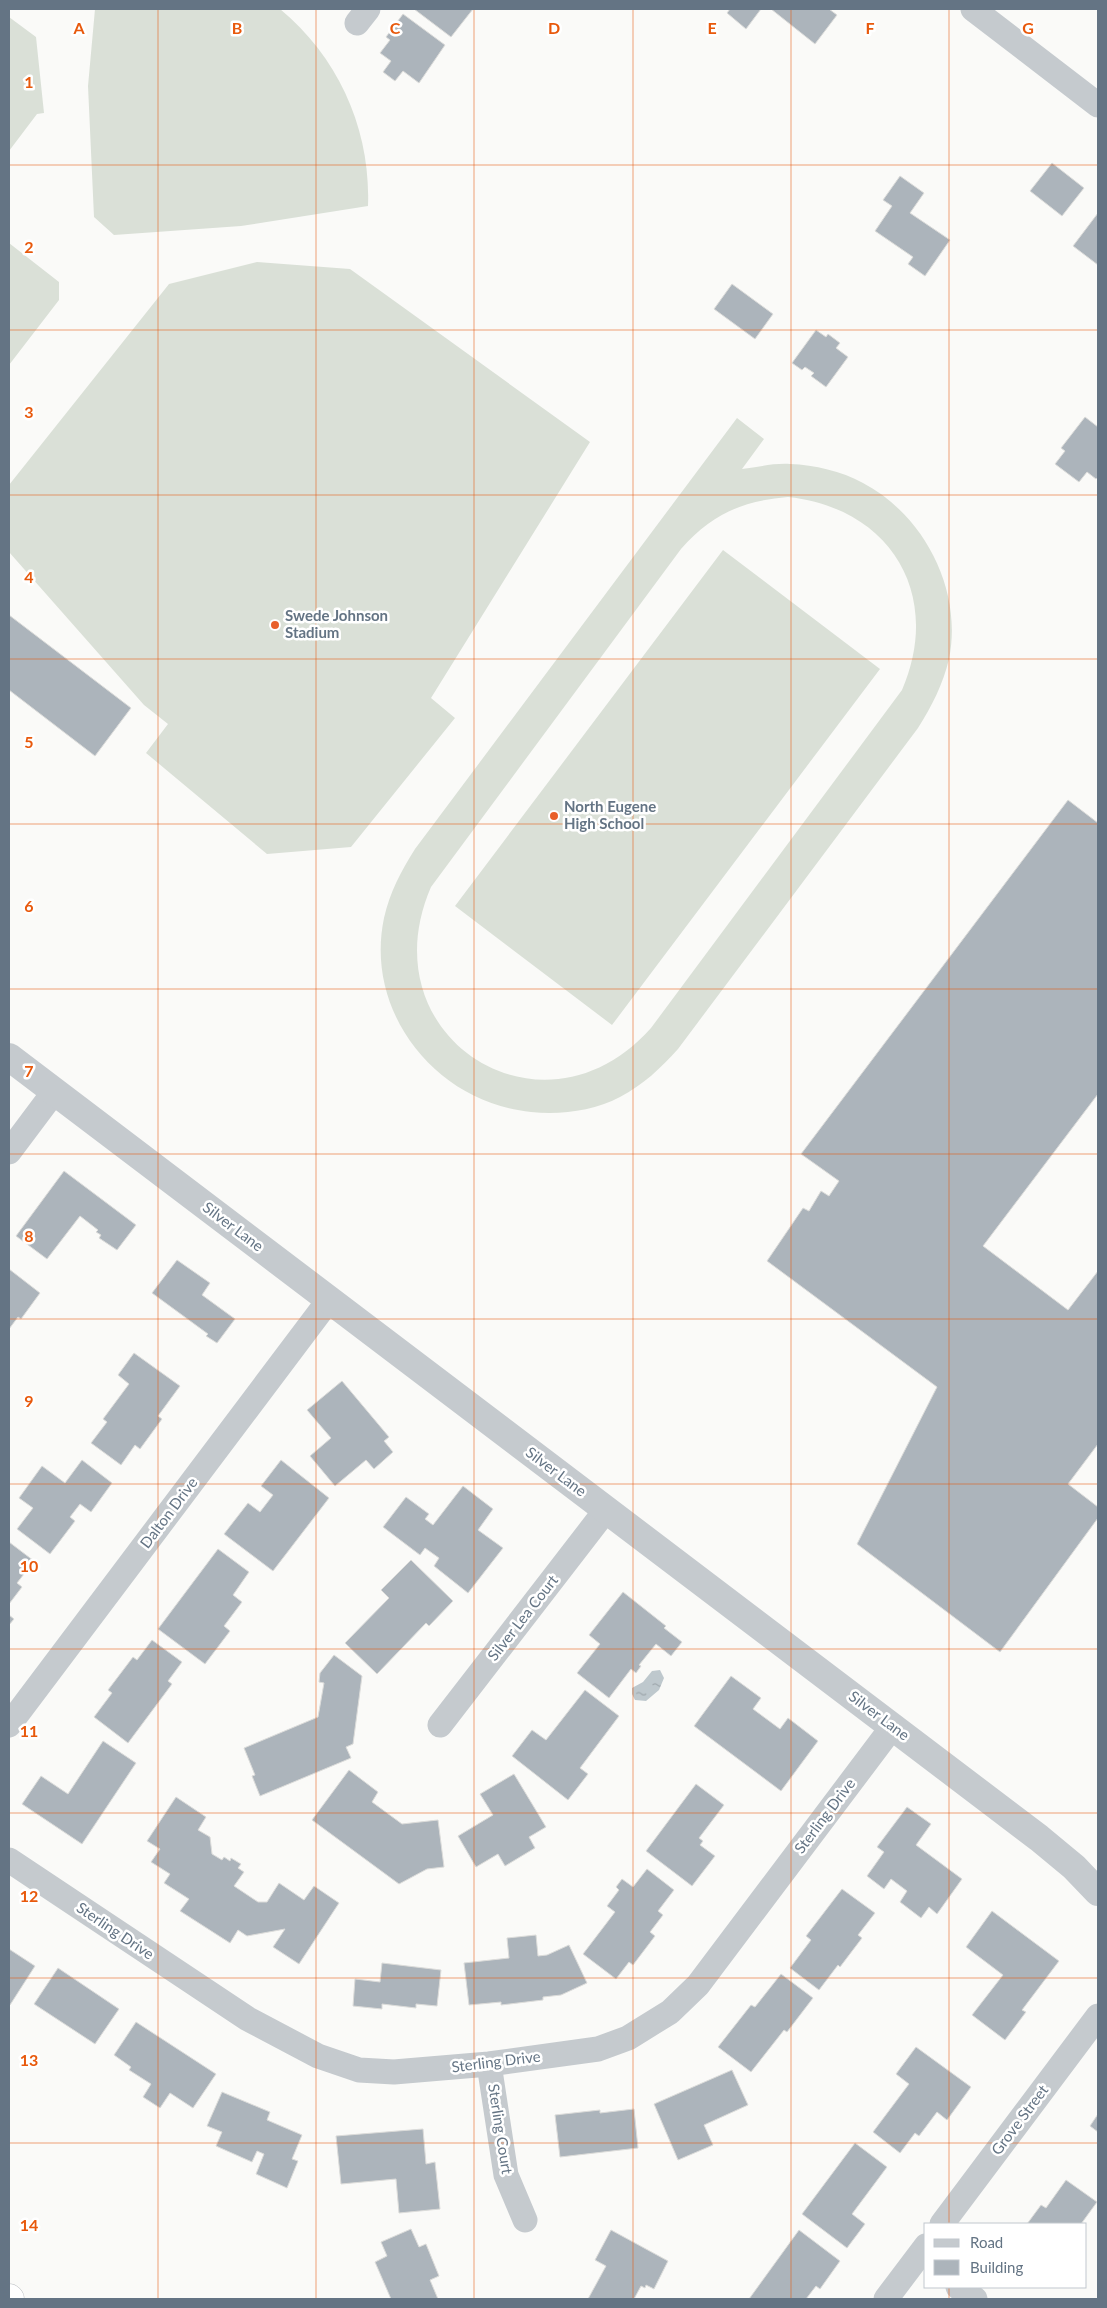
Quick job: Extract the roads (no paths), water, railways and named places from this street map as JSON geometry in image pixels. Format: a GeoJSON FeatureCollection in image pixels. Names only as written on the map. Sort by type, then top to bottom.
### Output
{"type":"FeatureCollection","features":[{"type":"Feature","properties":{"kind":"street"},"geometry":{"type":"LineString","coordinates":[[973,9],[1098,105]]}},
{"type":"Feature","properties":{"kind":"street","name":"Silver Lane"},"geometry":{"type":"LineString","coordinates":[[9,1057],[893,1726],[1039,1838],[1074,1867],[1098,1892]]}},
{"type":"Feature","properties":{"kind":"street"},"geometry":{"type":"LineString","coordinates":[[9,1152],[54,1092]]}},
{"type":"Feature","properties":{"kind":"street","name":"Dalton Drive"},"geometry":{"type":"LineString","coordinates":[[9,1725],[329,1300]]}},
{"type":"Feature","properties":{"kind":"street","name":"Silver Lea Court"},"geometry":{"type":"LineString","coordinates":[[440,1725],[606,1510]]}},
{"type":"Feature","properties":{"kind":"street","name":"Sterling Drive"},"geometry":{"type":"LineString","coordinates":[[9,1860],[248,2019],[318,2056],[359,2070],[394,2072],[490,2064],[598,2049],[628,2038],[670,2012],[698,1985],[893,1726]]}},
{"type":"Feature","properties":{"kind":"street","name":"Grove Street"},"geometry":{"type":"LineString","coordinates":[[943,2223],[1098,2016]]}},
{"type":"Feature","properties":{"kind":"street","name":"Sterling Court"},"geometry":{"type":"LineString","coordinates":[[490,2064],[506,2175],[525,2220]]}},
{"type":"Feature","properties":{"kind":"street"},"geometry":{"type":"LineString","coordinates":[[886,2299],[923,2255]]}},
{"type":"Feature","properties":{"kind":"street"},"geometry":{"type":"LineString","coordinates":[[959,2288],[975,2299]]}},
{"type":"Feature","properties":{"kind":"water"},"geometry":{"type":"Polygon","coordinates":[[[660,1670],[664,1678],[659,1690],[646,1701],[635,1700],[632,1688],[643,1682],[652,1671],[660,1670]]]}},
{"type":"Feature","properties":{"kind":"place","name":"Swede Johnson Stadium"},"geometry":{"type":"Point","coordinates":[275,625]}},
{"type":"Feature","properties":{"kind":"place","name":"North Eugene High School"},"geometry":{"type":"Point","coordinates":[554,816]}}]}
